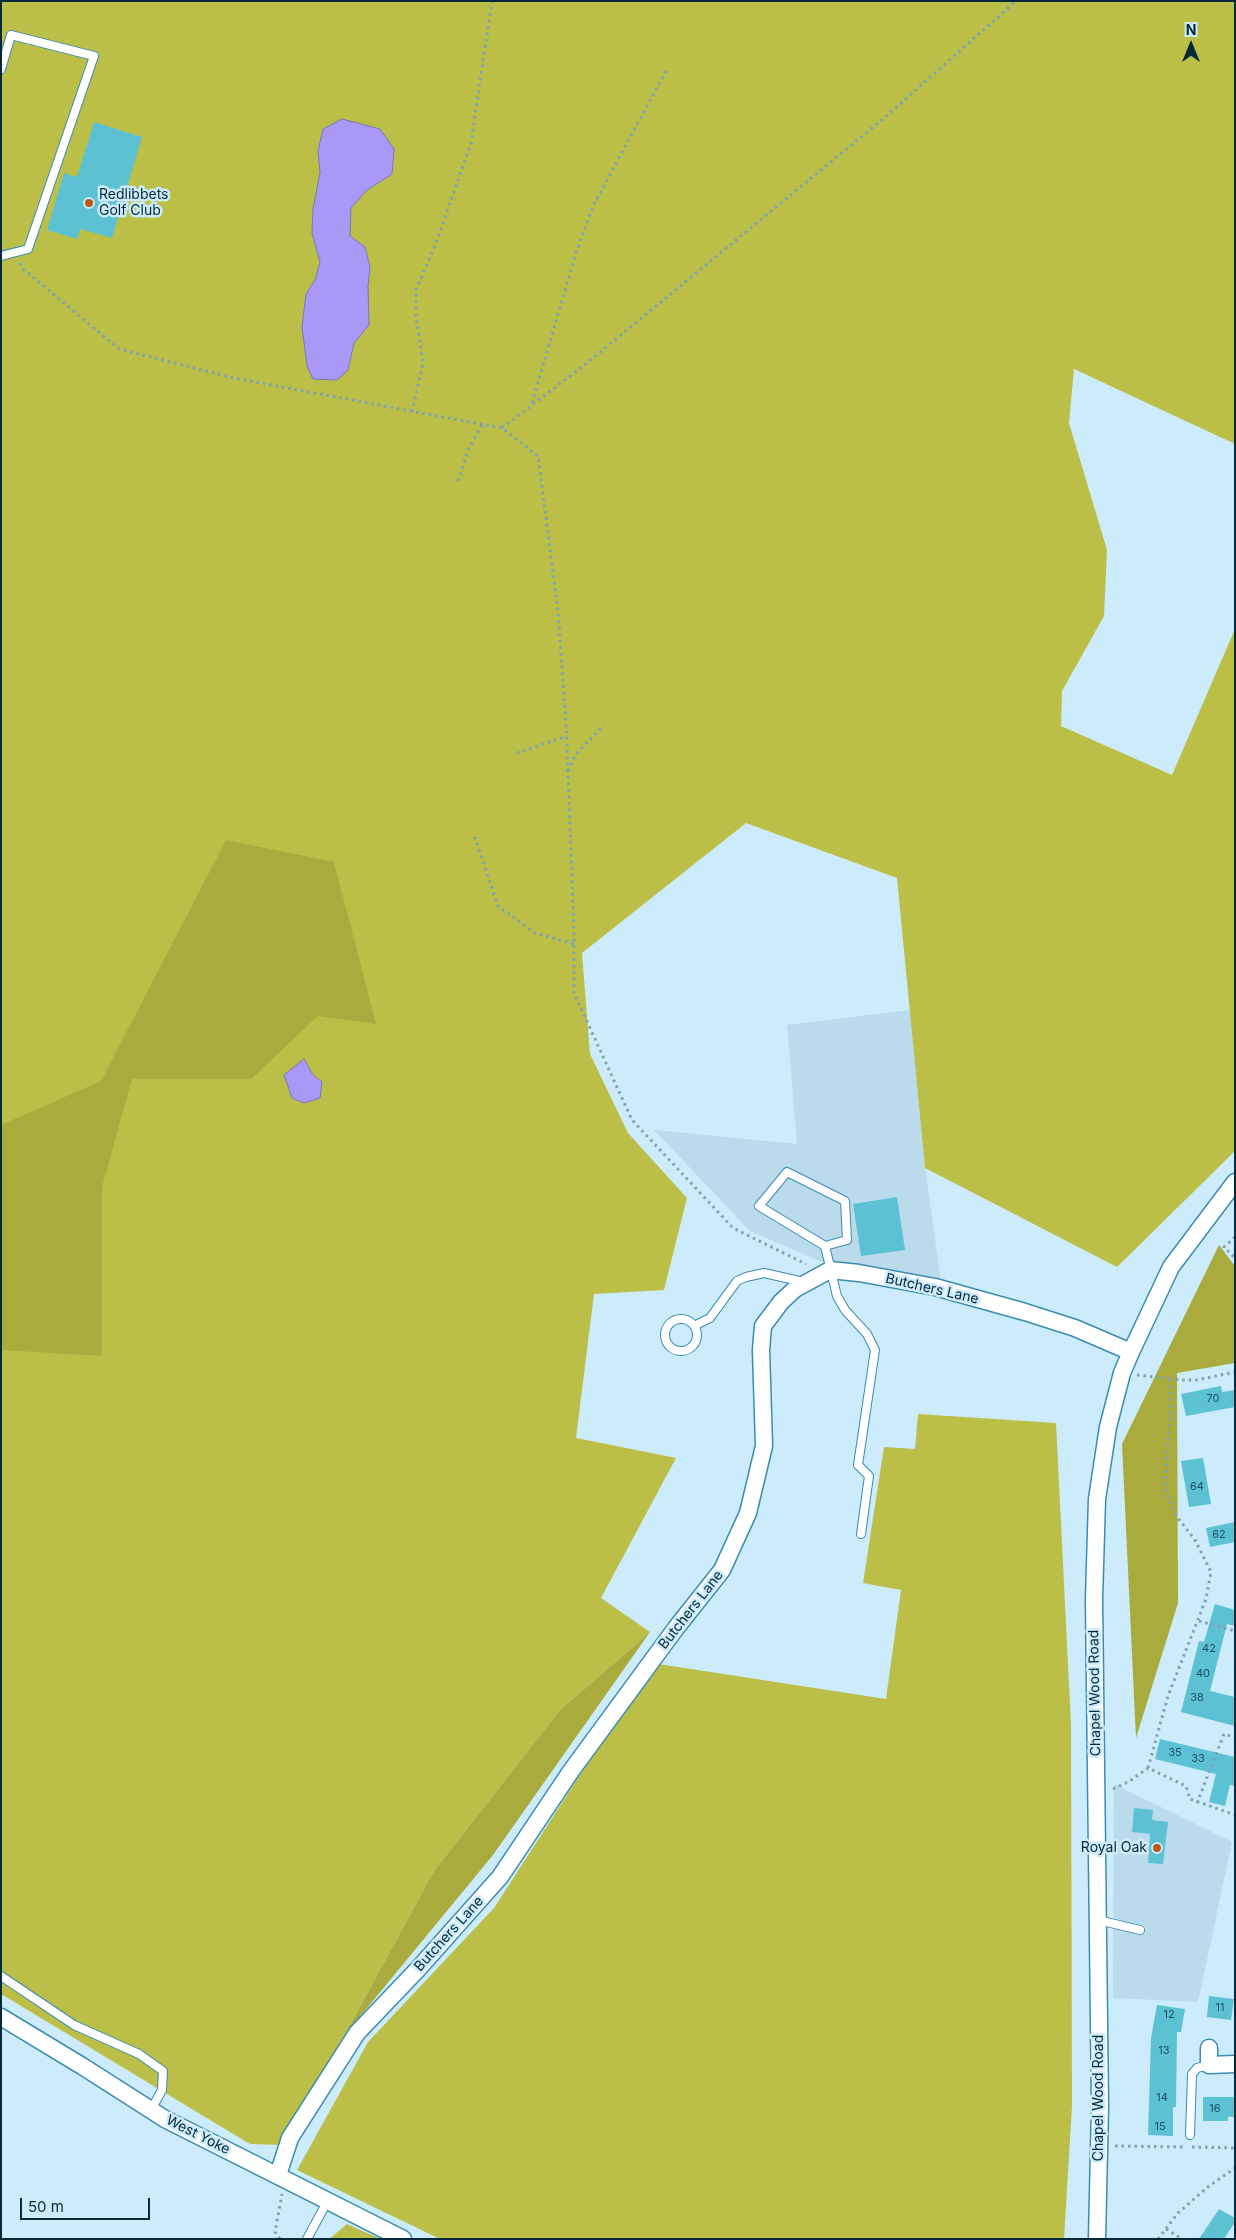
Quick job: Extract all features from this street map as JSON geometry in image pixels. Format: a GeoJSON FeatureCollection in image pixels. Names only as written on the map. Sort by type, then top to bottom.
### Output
{"type":"FeatureCollection","features":[{"type":"Feature","properties":{"kind":"street","name":"Chapel Wood Road"},"geometry":{"type":"LineString","coordinates":[[1097,2239],[1099,2145],[1098,1920],[1094,1598],[1097,1499],[1108,1427],[1122,1373],[1130,1352],[1171,1267],[1235,1182]]}},
{"type":"Feature","properties":{"kind":"street","name":"Butchers Lane"},"geometry":{"type":"LineString","coordinates":[[282,2177],[290,2138],[357,2033],[418,1969],[500,1877],[571,1771],[676,1628],[722,1570],[748,1513],[764,1446],[761,1350],[763,1326],[781,1302],[795,1289],[826,1272],[859,1273],[935,1287],[1026,1312],[1075,1328],[1130,1352]]}},
{"type":"Feature","properties":{"kind":"street","name":"West Yoke"},"geometry":{"type":"LineString","coordinates":[[1,2017],[165,2119],[403,2239]]}},
{"type":"Feature","properties":{"kind":"street"},"geometry":{"type":"LineString","coordinates":[[1209,2048],[1209,2065],[1235,2064]]}},
{"type":"Feature","properties":{"kind":"lane"},"geometry":{"type":"LineString","coordinates":[[1,70],[11,35],[94,56],[28,248],[1,256]]}},
{"type":"Feature","properties":{"kind":"lane"},"geometry":{"type":"LineString","coordinates":[[787,1172],[845,1201],[847,1240],[825,1246],[760,1206],[787,1172]]}},
{"type":"Feature","properties":{"kind":"lane"},"geometry":{"type":"LineString","coordinates":[[825,1246],[826,1272],[837,1296],[845,1310],[868,1334],[875,1350],[858,1466],[869,1476],[861,1534]]}},
{"type":"Feature","properties":{"kind":"lane"},"geometry":{"type":"LineString","coordinates":[[694,1326],[710,1318],[737,1281],[746,1277],[764,1273],[806,1282]]}},
{"type":"Feature","properties":{"kind":"lane"},"geometry":{"type":"LineString","coordinates":[[687,1320],[694,1326],[697,1336],[688,1350],[677,1351],[668,1345],[665,1335],[672,1322],[687,1320]]}},
{"type":"Feature","properties":{"kind":"lane"},"geometry":{"type":"LineString","coordinates":[[1098,1920],[1140,1930]]}},
{"type":"Feature","properties":{"kind":"lane"},"geometry":{"type":"LineString","coordinates":[[1,1976],[74,2025],[139,2054],[163,2071],[162,2090],[151,2110]]}},
{"type":"Feature","properties":{"kind":"lane"},"geometry":{"type":"LineString","coordinates":[[1190,2135],[1192,2074],[1198,2068],[1209,2065]]}},
{"type":"Feature","properties":{"kind":"lane"},"geometry":{"type":"LineString","coordinates":[[307,2239],[327,2202]]}},
{"type":"Feature","properties":{"kind":"path"},"geometry":{"type":"LineString","coordinates":[[412,412],[423,363],[416,316],[416,290],[435,246],[471,143],[492,1]]}},
{"type":"Feature","properties":{"kind":"path"},"geometry":{"type":"LineString","coordinates":[[502,428],[532,403],[582,367],[884,119],[1016,1]]}},
{"type":"Feature","properties":{"kind":"path"},"geometry":{"type":"LineString","coordinates":[[532,403],[576,253],[593,206],[666,71]]}},
{"type":"Feature","properties":{"kind":"path"},"geometry":{"type":"LineString","coordinates":[[16,252],[22,268],[119,349],[234,378],[502,428],[538,456],[558,611],[567,736],[574,993],[632,1120],[733,1228],[826,1272]]}},
{"type":"Feature","properties":{"kind":"path"},"geometry":{"type":"LineString","coordinates":[[458,481],[468,450],[482,425]]}},
{"type":"Feature","properties":{"kind":"path"},"geometry":{"type":"LineString","coordinates":[[568,772],[576,754],[604,725]]}},
{"type":"Feature","properties":{"kind":"path"},"geometry":{"type":"LineString","coordinates":[[517,753],[567,736]]}},
{"type":"Feature","properties":{"kind":"path"},"geometry":{"type":"LineString","coordinates":[[475,837],[498,906],[535,933],[574,944]]}},
{"type":"Feature","properties":{"kind":"path"},"geometry":{"type":"LineString","coordinates":[[1235,1237],[1224,1247],[1235,1258]]}},
{"type":"Feature","properties":{"kind":"path"},"geometry":{"type":"LineString","coordinates":[[1122,1373],[1168,1380],[1196,1380],[1235,1372]]}},
{"type":"Feature","properties":{"kind":"path"},"geometry":{"type":"LineString","coordinates":[[1097,1796],[1130,1781],[1148,1768],[1168,1696],[1206,1598],[1210,1572],[1195,1540],[1174,1513],[1165,1486],[1171,1409],[1168,1380]]}},
{"type":"Feature","properties":{"kind":"path"},"geometry":{"type":"LineString","coordinates":[[1198,1621],[1235,1631]]}},
{"type":"Feature","properties":{"kind":"path"},"geometry":{"type":"LineString","coordinates":[[1197,1803],[1224,1734],[1235,1737]]}},
{"type":"Feature","properties":{"kind":"path"},"geometry":{"type":"LineString","coordinates":[[1148,1768],[1186,1786],[1190,1799],[1197,1803],[1235,1815]]}},
{"type":"Feature","properties":{"kind":"path"},"geometry":{"type":"LineString","coordinates":[[1099,2145],[1235,2148]]}},
{"type":"Feature","properties":{"kind":"path"},"geometry":{"type":"LineString","coordinates":[[1158,2239],[1178,2213],[1208,2186],[1235,2168]]}},
{"type":"Feature","properties":{"kind":"path"},"geometry":{"type":"LineString","coordinates":[[280,2239],[275,2232],[282,2177]]}},
{"type":"Feature","properties":{"kind":"path"},"geometry":{"type":"LineString","coordinates":[[1166,2229],[1182,2239]]}},
{"type":"Feature","properties":{"kind":"shaded area","name":"Redlibbets Golf Club"},"geometry":{"type":"Polygon","coordinates":[[[1,1],[1235,1],[1235,444],[1074,369],[1069,423],[1107,550],[1104,616],[1062,691],[1061,726],[1172,775],[1235,629],[1235,1151],[1117,1267],[925,1168],[897,878],[746,823],[582,953],[590,1054],[628,1133],[687,1198],[664,1290],[594,1294],[576,1438],[676,1458],[601,1598],[650,1632],[560,1710],[434,1871],[344,2036],[280,2145],[250,2144],[1,1994],[1,1]]]}},
{"type":"Feature","properties":{"kind":"shaded area"},"geometry":{"type":"Polygon","coordinates":[[[342,119],[380,129],[394,149],[392,174],[367,190],[351,208],[350,236],[365,247],[370,267],[368,286],[369,325],[354,343],[348,370],[337,380],[313,379],[307,366],[302,327],[306,294],[315,280],[320,262],[312,233],[313,209],[320,173],[318,151],[323,129],[342,119]]]}},
{"type":"Feature","properties":{"kind":"shaded area"},"geometry":{"type":"Polygon","coordinates":[[[226,840],[334,862],[376,1024],[318,1016],[251,1079],[132,1079],[102,1187],[102,1356],[1,1350],[1,1125],[101,1081],[226,840]]]}},
{"type":"Feature","properties":{"kind":"shaded area"},"geometry":{"type":"Polygon","coordinates":[[[910,1010],[925,1168],[941,1282],[822,1262],[750,1231],[654,1130],[797,1144],[787,1025],[910,1010]]]}},
{"type":"Feature","properties":{"kind":"shaded area"},"geometry":{"type":"Polygon","coordinates":[[[304,1059],[313,1075],[322,1082],[320,1098],[304,1103],[292,1098],[284,1075],[304,1059]]]}},
{"type":"Feature","properties":{"kind":"shaded area"},"geometry":{"type":"Polygon","coordinates":[[[1219,1245],[1235,1266],[1235,1363],[1177,1373],[1178,1603],[1136,1738],[1122,1444],[1219,1245]]]}},
{"type":"Feature","properties":{"kind":"shaded area"},"geometry":{"type":"Polygon","coordinates":[[[918,1414],[1056,1423],[1071,1725],[1072,2106],[1064,2239],[440,2239],[297,2170],[368,2042],[494,1908],[652,1663],[886,1699],[901,1590],[863,1583],[884,1447],[915,1449],[918,1414]]]}},
{"type":"Feature","properties":{"kind":"shaded area"},"geometry":{"type":"Polygon","coordinates":[[[650,1632],[493,1855],[344,2036],[434,1871],[560,1710],[650,1632]]]}},
{"type":"Feature","properties":{"kind":"shaded area"},"geometry":{"type":"Polygon","coordinates":[[[1114,1784],[1232,1842],[1198,2002],[1113,1998],[1114,1784]]]}},
{"type":"Feature","properties":{"kind":"shaded area"},"geometry":{"type":"Polygon","coordinates":[[[347,2224],[381,2239],[329,2239],[347,2224]]]}},
{"type":"Feature","properties":{"kind":"building","name":"Redlibbets Golf Club"},"geometry":{"type":"Polygon","coordinates":[[[94,122],[142,137],[112,238],[80,229],[77,239],[47,230],[64,173],[77,177],[94,122]]]}},
{"type":"Feature","properties":{"kind":"building"},"geometry":{"type":"Polygon","coordinates":[[[897,1197],[905,1250],[861,1256],[853,1204],[897,1197]]]}},
{"type":"Feature","properties":{"kind":"building"},"geometry":{"type":"Polygon","coordinates":[[[1221,1386],[1222,1392],[1235,1390],[1235,1407],[1186,1416],[1181,1394],[1221,1386]]]}},
{"type":"Feature","properties":{"kind":"building"},"geometry":{"type":"Polygon","coordinates":[[[1203,1458],[1211,1504],[1189,1507],[1181,1461],[1203,1458]]]}},
{"type":"Feature","properties":{"kind":"building"},"geometry":{"type":"Polygon","coordinates":[[[1235,1522],[1235,1542],[1210,1547],[1206,1528],[1235,1522]]]}},
{"type":"Feature","properties":{"kind":"building"},"geometry":{"type":"Polygon","coordinates":[[[1215,1604],[1235,1610],[1235,1626],[1227,1624],[1210,1691],[1235,1697],[1235,1726],[1181,1712],[1199,1641],[1204,1642],[1215,1604]]]}},
{"type":"Feature","properties":{"kind":"building"},"geometry":{"type":"Polygon","coordinates":[[[1160,1739],[1235,1757],[1235,1786],[1230,1785],[1225,1806],[1209,1802],[1216,1774],[1155,1759],[1160,1739]]]}},
{"type":"Feature","properties":{"kind":"building","name":"Royal Oak"},"geometry":{"type":"Polygon","coordinates":[[[1134,1808],[1153,1810],[1152,1820],[1168,1822],[1163,1864],[1148,1863],[1150,1834],[1132,1832],[1134,1808]]]}},
{"type":"Feature","properties":{"kind":"building"},"geometry":{"type":"Polygon","coordinates":[[[1209,1996],[1234,1999],[1231,2020],[1207,2017],[1209,1996]]]}},
{"type":"Feature","properties":{"kind":"building"},"geometry":{"type":"Polygon","coordinates":[[[1157,2005],[1185,2009],[1181,2032],[1177,2032],[1176,2107],[1173,2107],[1173,2136],[1148,2135],[1151,2038],[1157,2005]]]}},
{"type":"Feature","properties":{"kind":"building"},"geometry":{"type":"Polygon","coordinates":[[[1203,2097],[1235,2097],[1235,2117],[1228,2117],[1228,2121],[1203,2121],[1203,2097]]]}},
{"type":"Feature","properties":{"kind":"building"},"geometry":{"type":"Polygon","coordinates":[[[1219,2209],[1235,2218],[1235,2222],[1224,2239],[1199,2239],[1219,2209]]]}},
{"type":"Feature","properties":{"kind":"place","name":"Redlibbets Golf Club"},"geometry":{"type":"Point","coordinates":[89,203]}},
{"type":"Feature","properties":{"kind":"place","name":"Royal Oak"},"geometry":{"type":"Point","coordinates":[1157,1848]}}]}
